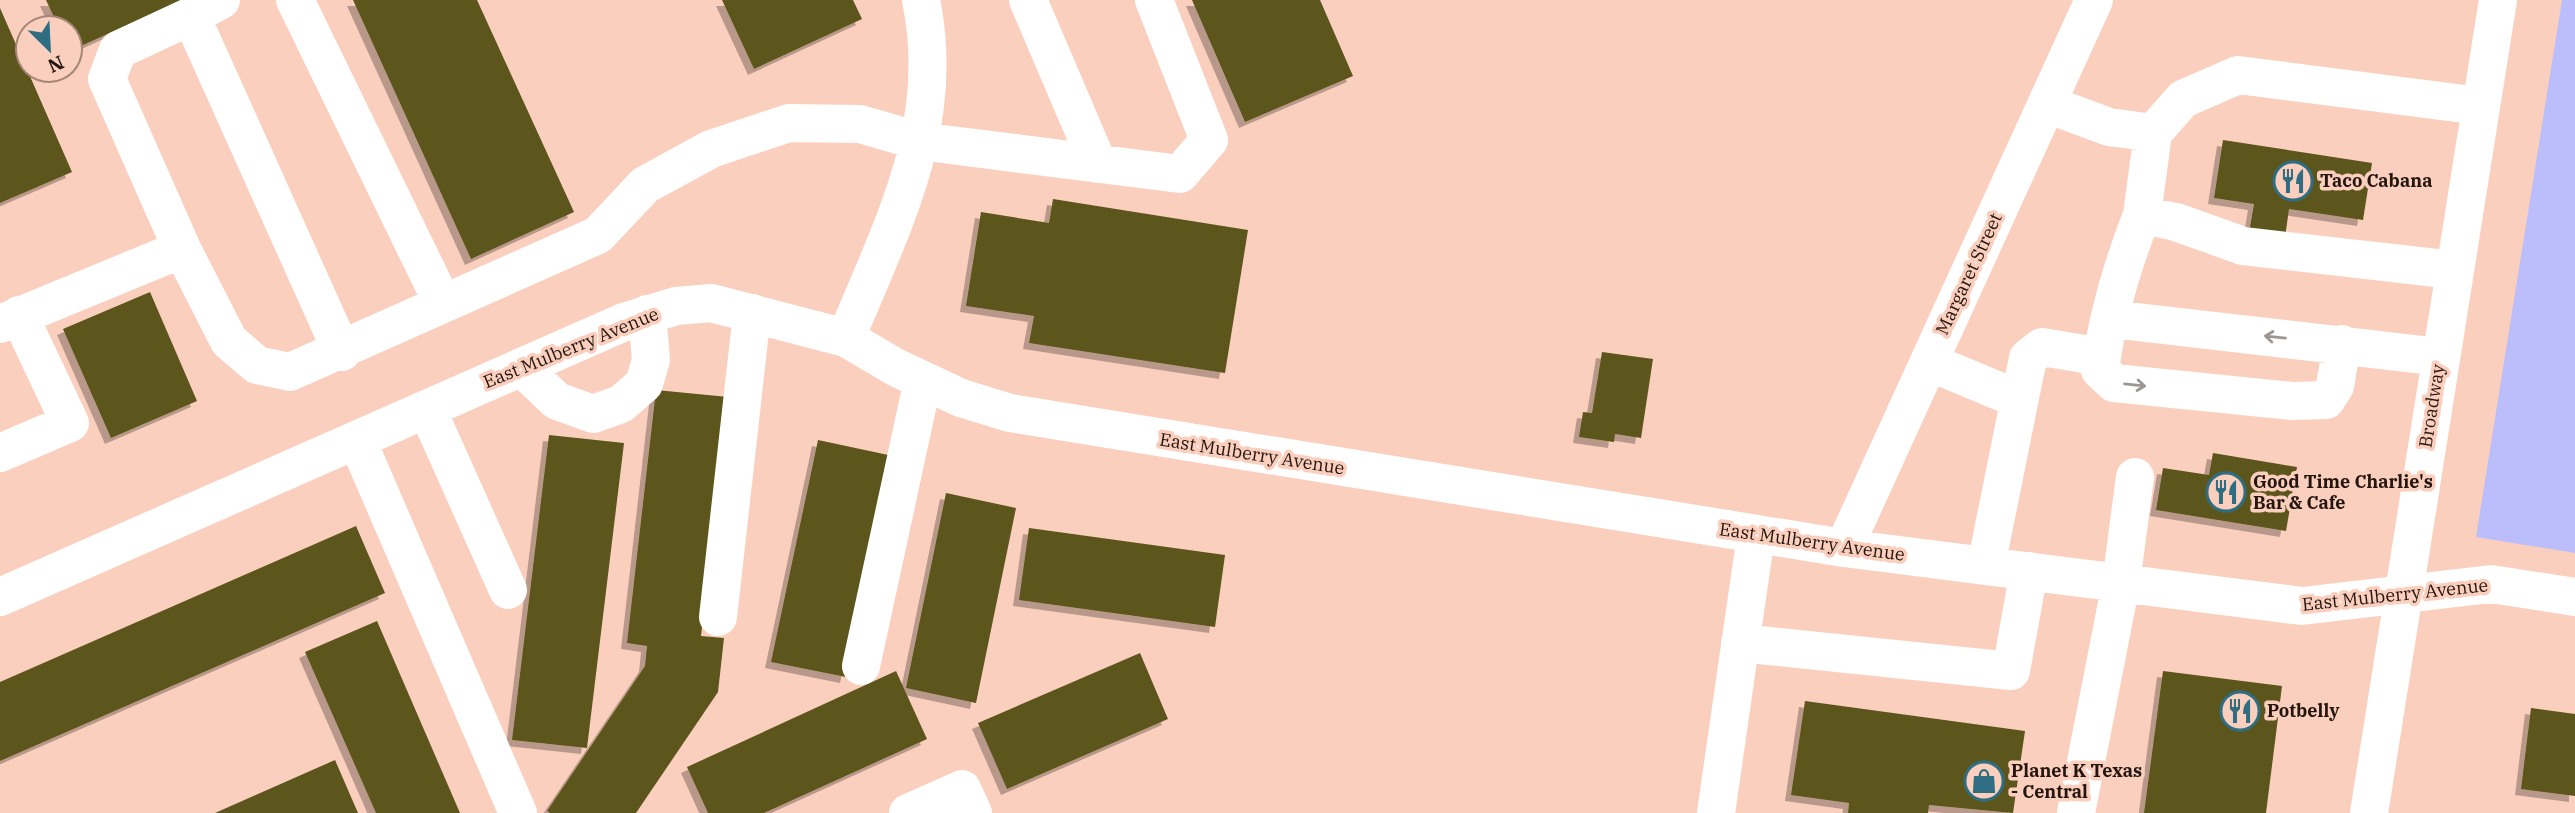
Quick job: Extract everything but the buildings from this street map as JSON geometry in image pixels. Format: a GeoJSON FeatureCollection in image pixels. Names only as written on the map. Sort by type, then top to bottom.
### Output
{"type":"FeatureCollection","features":[{"type":"Feature","properties":{"kind":"street"},"geometry":{"type":"LineString","coordinates":[[295,0],[443,304]]}},
{"type":"Feature","properties":{"kind":"street"},"geometry":{"type":"LineString","coordinates":[[846,338],[914,170],[928,90],[929,54],[921,0]]}},
{"type":"Feature","properties":{"kind":"street"},"geometry":{"type":"LineString","coordinates":[[1028,0],[1098,164]]}},
{"type":"Feature","properties":{"kind":"street"},"geometry":{"type":"LineString","coordinates":[[342,352],[206,8],[118,50],[107,79],[182,249],[229,341],[257,365],[290,372],[342,352],[598,235],[645,185],[711,149],[789,122],[860,124],[919,141],[1180,174],[1209,140],[1154,0]]}},
{"type":"Feature","properties":{"kind":"street","name":"Margaret Street"},"geometry":{"type":"LineString","coordinates":[[1844,548],[2094,0]]}},
{"type":"Feature","properties":{"kind":"street","name":"Broadway"},"geometry":{"type":"LineString","coordinates":[[2369,813],[2498,0]]}},
{"type":"Feature","properties":{"kind":"street"},"geometry":{"type":"LineString","coordinates":[[2343,344],[2335,386],[2326,400],[2292,401],[2114,383],[2100,370],[2118,275],[2142,215],[2153,133],[2183,99],[2238,75],[2480,106]]}},
{"type":"Feature","properties":{"kind":"street"},"geometry":{"type":"LineString","coordinates":[[2047,104],[2109,127],[2153,133]]}},
{"type":"Feature","properties":{"kind":"street"},"geometry":{"type":"LineString","coordinates":[[2142,215],[2176,222],[2243,247],[2454,270]]}},
{"type":"Feature","properties":{"kind":"street"},"geometry":{"type":"LineString","coordinates":[[0,453],[70,423],[9,320],[182,249]]}},
{"type":"Feature","properties":{"kind":"street","name":"East Mulberry Avenue"},"geometry":{"type":"LineString","coordinates":[[0,597],[646,314],[676,306],[711,303],[846,338],[922,380],[974,402],[1059,423],[1756,535],[2302,606],[2491,584],[2575,597]]}},
{"type":"Feature","properties":{"kind":"street"},"geometry":{"type":"LineString","coordinates":[[718,617],[752,313]]}},
{"type":"Feature","properties":{"kind":"street"},"geometry":{"type":"LineString","coordinates":[[521,367],[557,401],[593,414],[621,404],[644,384],[651,360],[646,314]]}},
{"type":"Feature","properties":{"kind":"street"},"geometry":{"type":"LineString","coordinates":[[2111,319],[2440,357]]}},
{"type":"Feature","properties":{"kind":"street"},"geometry":{"type":"LineString","coordinates":[[1986,565],[2028,358],[2042,347],[2102,357]]}},
{"type":"Feature","properties":{"kind":"street"},"geometry":{"type":"LineString","coordinates":[[1929,362],[2018,399]]}},
{"type":"Feature","properties":{"kind":"street"},"geometry":{"type":"LineString","coordinates":[[861,666],[922,380]]}},
{"type":"Feature","properties":{"kind":"street"},"geometry":{"type":"LineString","coordinates":[[427,409],[508,590]]}},
{"type":"Feature","properties":{"kind":"street"},"geometry":{"type":"LineString","coordinates":[[357,440],[518,813]]}},
{"type":"Feature","properties":{"kind":"street"},"geometry":{"type":"LineString","coordinates":[[2076,813],[2121,583],[2135,477]]}},
{"type":"Feature","properties":{"kind":"street"},"geometry":{"type":"LineString","coordinates":[[1716,813],[1756,535]]}},
{"type":"Feature","properties":{"kind":"street"},"geometry":{"type":"LineString","coordinates":[[1741,643],[2011,671],[2029,571]]}},
{"type":"Feature","properties":{"kind":"street"},"geometry":{"type":"LineString","coordinates":[[908,813],[962,789],[973,813]]}},
{"type":"Feature","properties":{"kind":"shaded area"},"geometry":{"type":"Polygon","coordinates":[[[2562,0],[2575,0],[2575,553],[2476,537],[2562,0]]]}},
{"type":"Feature","properties":{"kind":"place","name":"Taco Cabana"},"geometry":{"type":"Point","coordinates":[2293,181]}},
{"type":"Feature","properties":{"kind":"place","name":"Good Time Charlie's Bar & Cafe"},"geometry":{"type":"Point","coordinates":[2226,492]}},
{"type":"Feature","properties":{"kind":"place","name":"Potbelly"},"geometry":{"type":"Point","coordinates":[2240,711]}},
{"type":"Feature","properties":{"kind":"place","name":"Planet K Texas - Central"},"geometry":{"type":"Point","coordinates":[1984,781]}}]}
